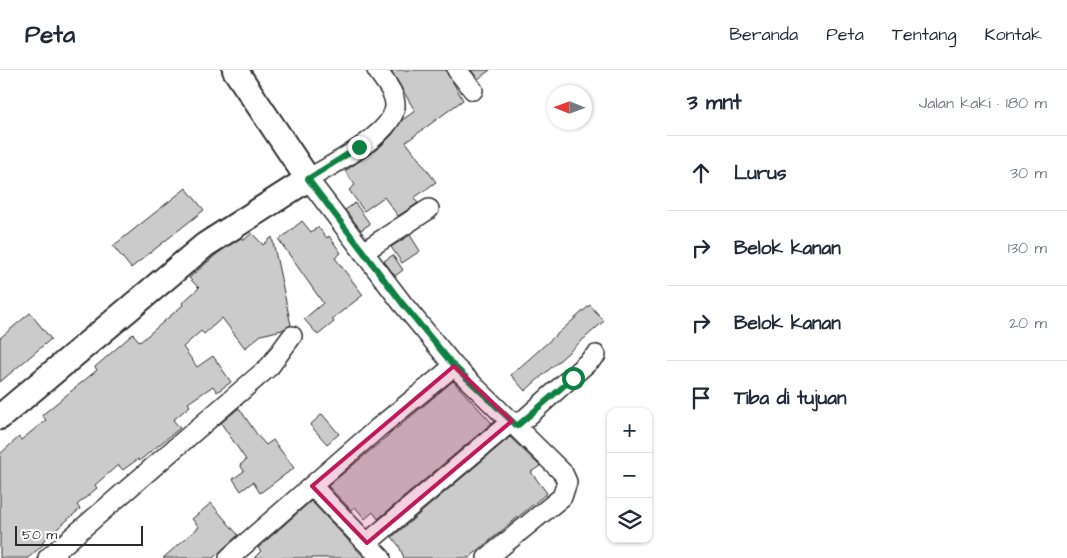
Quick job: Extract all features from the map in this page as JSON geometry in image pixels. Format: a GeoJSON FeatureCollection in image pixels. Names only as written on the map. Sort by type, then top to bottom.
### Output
{"type":"FeatureCollection","features":[{"type":"Feature","properties":{"kind":"street"},"geometry":{"type":"LineString","coordinates":[[236,70],[308,179],[363,252],[454,366],[563,473],[567,482],[562,497],[487,558]]}},
{"type":"Feature","properties":{"kind":"street"},"geometry":{"type":"LineString","coordinates":[[0,417],[205,245],[378,133],[392,118],[395,106],[394,97],[377,70]]}},
{"type":"Feature","properties":{"kind":"street"},"geometry":{"type":"LineString","coordinates":[[457,70],[473,90]]}},
{"type":"Feature","properties":{"kind":"street"},"geometry":{"type":"LineString","coordinates":[[363,252],[429,209]]}},
{"type":"Feature","properties":{"kind":"street"},"geometry":{"type":"LineString","coordinates":[[48,558],[270,366],[292,336]]}},
{"type":"Feature","properties":{"kind":"street"},"geometry":{"type":"LineString","coordinates":[[366,543],[514,424],[596,355]]}},
{"type":"Feature","properties":{"kind":"street"},"geometry":{"type":"LineString","coordinates":[[240,555],[312,486],[454,366]]}},
{"type":"Feature","properties":{"kind":"street"},"geometry":{"type":"LineString","coordinates":[[312,486],[381,558]]}},
{"type":"Feature","properties":{"kind":"highlighted area"},"geometry":{"type":"Polygon","coordinates":[[[454,366],[512,421],[367,543],[312,486],[454,366]]]}},
{"type":"Feature","properties":{"kind":"building"},"geometry":{"type":"Polygon","coordinates":[[[391,70],[446,70],[463,100],[406,142],[436,182],[414,198],[418,203],[398,216],[384,197],[364,211],[349,190],[355,185],[345,171],[380,147],[392,135],[402,120],[415,111],[391,70]]]}},
{"type":"Feature","properties":{"kind":"building"},"geometry":{"type":"Polygon","coordinates":[[[471,70],[490,70],[478,79],[471,70]]]}},
{"type":"Feature","properties":{"kind":"building"},"geometry":{"type":"Polygon","coordinates":[[[186,188],[204,210],[131,268],[113,246],[186,188]]]}},
{"type":"Feature","properties":{"kind":"building"},"geometry":{"type":"Polygon","coordinates":[[[355,203],[370,224],[361,230],[345,210],[355,203]]]}},
{"type":"Feature","properties":{"kind":"building"},"geometry":{"type":"Polygon","coordinates":[[[302,221],[311,232],[318,227],[327,238],[329,236],[341,253],[335,258],[363,295],[332,319],[334,322],[318,335],[304,319],[323,303],[279,240],[302,221]]]}},
{"type":"Feature","properties":{"kind":"building"},"geometry":{"type":"Polygon","coordinates":[[[252,233],[263,245],[272,237],[291,325],[282,330],[261,335],[245,348],[222,318],[204,334],[201,331],[183,347],[197,367],[213,356],[231,382],[217,392],[213,386],[188,403],[190,406],[173,420],[180,428],[139,461],[138,459],[123,470],[118,465],[95,485],[97,488],[77,505],[80,509],[42,542],[44,544],[28,558],[0,558],[0,454],[19,437],[21,440],[46,420],[42,415],[97,370],[95,367],[133,334],[140,342],[183,305],[182,303],[199,288],[189,278],[218,253],[242,237],[244,240],[252,233]]]}},
{"type":"Feature","properties":{"kind":"building"},"geometry":{"type":"Polygon","coordinates":[[[410,235],[420,251],[402,263],[391,247],[410,235]]]}},
{"type":"Feature","properties":{"kind":"building"},"geometry":{"type":"Polygon","coordinates":[[[393,255],[403,270],[395,276],[384,261],[393,255]]]}},
{"type":"Feature","properties":{"kind":"building"},"geometry":{"type":"Polygon","coordinates":[[[590,305],[604,321],[525,391],[511,375],[590,305]]]}},
{"type":"Feature","properties":{"kind":"building"},"geometry":{"type":"Polygon","coordinates":[[[30,313],[51,339],[0,382],[0,338],[30,313]]]}},
{"type":"Feature","properties":{"kind":"building"},"geometry":{"type":"Polygon","coordinates":[[[453,381],[492,423],[378,519],[373,512],[365,519],[355,507],[351,510],[328,486],[453,381]]]}},
{"type":"Feature","properties":{"kind":"building"},"geometry":{"type":"Polygon","coordinates":[[[239,408],[266,445],[273,440],[294,468],[260,493],[253,482],[241,491],[233,479],[244,471],[240,465],[246,460],[221,423],[239,408]]]}},
{"type":"Feature","properties":{"kind":"building"},"geometry":{"type":"Polygon","coordinates":[[[322,414],[339,434],[327,444],[310,425],[322,414]]]}},
{"type":"Feature","properties":{"kind":"building"},"geometry":{"type":"Polygon","coordinates":[[[510,437],[540,466],[531,472],[547,493],[469,558],[404,558],[399,546],[392,537],[510,437]]]}},
{"type":"Feature","properties":{"kind":"building"},"geometry":{"type":"Polygon","coordinates":[[[311,501],[365,558],[254,558],[261,551],[258,548],[311,501]]]}},
{"type":"Feature","properties":{"kind":"building"},"geometry":{"type":"Polygon","coordinates":[[[211,503],[238,535],[213,558],[163,558],[199,527],[192,519],[211,503]]]}},
{"type":"Feature","properties":{"kind":"route"},"geometry":{"type":"LineString","coordinates":[[359,147],[308,179],[402,303],[454,366],[517,426],[573,378]]}}]}
